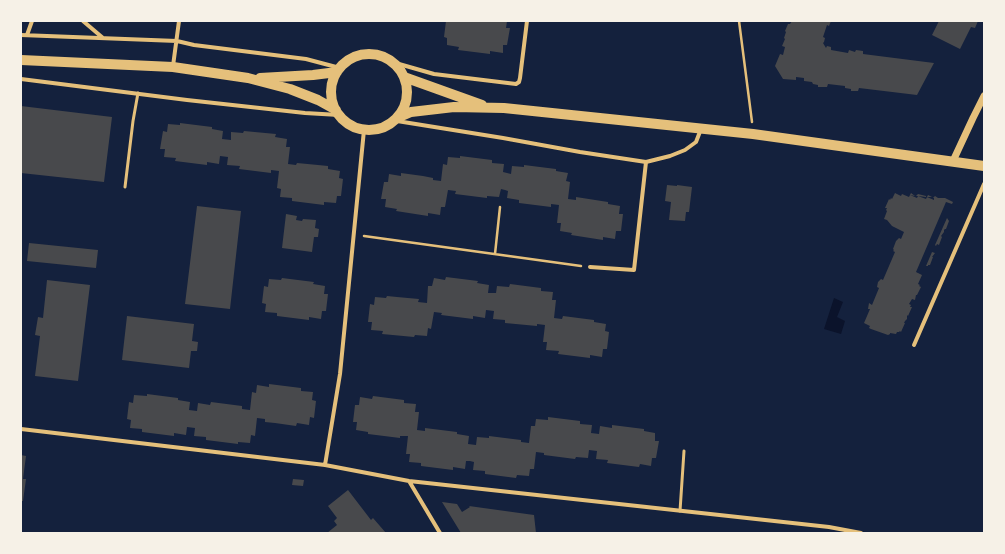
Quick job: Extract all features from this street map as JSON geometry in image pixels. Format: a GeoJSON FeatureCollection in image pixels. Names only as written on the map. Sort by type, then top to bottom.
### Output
{"type":"FeatureCollection","features":[{"type":"Feature","properties":{"kind":"main road"},"geometry":{"type":"LineString","coordinates":[[338,112],[332,101],[332,91],[333,81],[339,70],[356,57],[375,54],[392,62],[404,77],[407,88],[407,99],[403,109],[396,119]]}},
{"type":"Feature","properties":{"kind":"main road"},"geometry":{"type":"LineString","coordinates":[[21,60],[173,67],[248,78],[290,89],[318,100],[338,112],[350,124],[364,130],[376,130],[387,126],[396,119],[411,112],[454,108],[489,108],[534,111],[753,134],[984,166]]}},
{"type":"Feature","properties":{"kind":"main road"},"geometry":{"type":"LineString","coordinates":[[248,78],[312,75],[339,70]]}},
{"type":"Feature","properties":{"kind":"main road"},"geometry":{"type":"LineString","coordinates":[[404,77],[489,108]]}},
{"type":"Feature","properties":{"kind":"street"},"geometry":{"type":"LineString","coordinates":[[27,35],[32,21]]}},
{"type":"Feature","properties":{"kind":"street"},"geometry":{"type":"LineString","coordinates":[[83,21],[103,38]]}},
{"type":"Feature","properties":{"kind":"street"},"geometry":{"type":"LineString","coordinates":[[173,67],[179,21]]}},
{"type":"Feature","properties":{"kind":"street"},"geometry":{"type":"LineString","coordinates":[[392,62],[434,74],[516,84],[519,82],[520,78],[527,21]]}},
{"type":"Feature","properties":{"kind":"street"},"geometry":{"type":"LineString","coordinates":[[21,35],[176,41],[194,45],[306,59],[339,70]]}},
{"type":"Feature","properties":{"kind":"street"},"geometry":{"type":"LineString","coordinates":[[21,79],[305,113],[338,112]]}},
{"type":"Feature","properties":{"kind":"street"},"geometry":{"type":"LineString","coordinates":[[953,161],[984,96]]}},
{"type":"Feature","properties":{"kind":"street"},"geometry":{"type":"LineString","coordinates":[[396,119],[580,152],[646,162],[670,156],[685,150],[696,142],[701,128]]}},
{"type":"Feature","properties":{"kind":"street"},"geometry":{"type":"LineString","coordinates":[[325,465],[340,374],[364,130]]}},
{"type":"Feature","properties":{"kind":"street"},"geometry":{"type":"LineString","coordinates":[[590,267],[634,270],[646,162]]}},
{"type":"Feature","properties":{"kind":"street"},"geometry":{"type":"LineString","coordinates":[[914,345],[983,191],[984,184]]}},
{"type":"Feature","properties":{"kind":"street"},"geometry":{"type":"LineString","coordinates":[[21,429],[325,465],[409,481],[829,527],[862,533]]}},
{"type":"Feature","properties":{"kind":"street"},"geometry":{"type":"LineString","coordinates":[[409,481],[440,533]]}},
{"type":"Feature","properties":{"kind":"lane"},"geometry":{"type":"LineString","coordinates":[[125,187],[132,121],[138,93]]}},
{"type":"Feature","properties":{"kind":"lane"},"geometry":{"type":"LineString","coordinates":[[680,511],[684,451]]}},
{"type":"Feature","properties":{"kind":"path"},"geometry":{"type":"LineString","coordinates":[[739,21],[753,134]]}},
{"type":"Feature","properties":{"kind":"path"},"geometry":{"type":"LineString","coordinates":[[495,254],[500,207]]}},
{"type":"Feature","properties":{"kind":"path"},"geometry":{"type":"LineString","coordinates":[[354,235],[590,267]]}},
{"type":"Feature","properties":{"kind":"water"},"geometry":{"type":"Polygon","coordinates":[[[834,298],[843,302],[837,317],[845,321],[841,334],[824,329],[834,298]]]}},
{"type":"Feature","properties":{"kind":"building"},"geometry":{"type":"Polygon","coordinates":[[[446,21],[507,21],[506,28],[510,28],[507,45],[503,45],[503,53],[490,51],[490,54],[458,50],[459,47],[447,45],[447,38],[444,37],[446,21]]]}},
{"type":"Feature","properties":{"kind":"building"},"geometry":{"type":"Polygon","coordinates":[[[792,21],[831,21],[829,26],[827,25],[823,37],[825,38],[823,43],[826,48],[827,46],[831,47],[831,50],[848,53],[849,50],[855,52],[856,50],[863,51],[863,54],[934,63],[917,95],[859,88],[858,91],[851,91],[851,89],[845,88],[845,86],[828,84],[827,87],[818,87],[818,85],[813,84],[812,82],[804,81],[804,78],[796,77],[796,80],[783,79],[775,66],[780,54],[783,55],[785,47],[782,46],[785,39],[785,31],[788,24],[792,21]]]}},
{"type":"Feature","properties":{"kind":"building"},"geometry":{"type":"Polygon","coordinates":[[[939,21],[978,21],[975,28],[971,27],[960,49],[932,35],[939,21]]]}},
{"type":"Feature","properties":{"kind":"building"},"geometry":{"type":"Polygon","coordinates":[[[21,106],[112,117],[104,182],[21,173],[21,106]]]}},
{"type":"Feature","properties":{"kind":"building"},"geometry":{"type":"Polygon","coordinates":[[[180,123],[212,127],[212,129],[223,131],[222,139],[231,140],[231,132],[243,133],[244,131],[276,134],[275,137],[287,139],[286,147],[290,147],[288,164],[296,165],[297,163],[328,166],[328,169],[340,171],[339,178],[343,179],[341,196],[337,196],[336,203],[324,202],[324,205],[292,201],[292,198],[280,197],[281,189],[277,188],[279,171],[271,170],[271,173],[239,169],[240,166],[227,165],[228,157],[220,156],[219,164],[207,162],[207,165],[175,161],[176,158],[164,157],[165,149],[160,149],[163,131],[167,132],[168,124],[180,125],[180,123]]]}},
{"type":"Feature","properties":{"kind":"building"},"geometry":{"type":"Polygon","coordinates":[[[460,156],[492,160],[492,163],[504,164],[503,172],[511,174],[512,166],[524,167],[524,165],[556,169],[556,171],[568,173],[566,181],[570,182],[568,199],[576,200],[576,197],[608,202],[608,204],[620,206],[619,214],[623,214],[621,231],[616,231],[615,239],[603,237],[603,240],[571,235],[572,233],[560,231],[561,223],[557,223],[559,205],[551,204],[551,207],[519,203],[519,200],[507,198],[508,191],[501,189],[499,197],[487,196],[487,198],[455,194],[456,191],[448,190],[445,207],[441,207],[440,215],[428,213],[428,216],[396,211],[397,209],[385,207],[386,199],[381,199],[384,182],[388,182],[389,174],[401,176],[401,173],[433,178],[433,180],[441,181],[443,164],[447,165],[448,157],[460,158],[460,156]]]}},
{"type":"Feature","properties":{"kind":"building"},"geometry":{"type":"Polygon","coordinates":[[[667,185],[692,187],[689,212],[686,212],[685,221],[669,220],[671,202],[665,201],[667,185]]]}},
{"type":"Feature","properties":{"kind":"building"},"geometry":{"type":"Polygon","coordinates":[[[895,193],[901,196],[902,194],[909,197],[910,195],[917,198],[918,196],[926,199],[927,197],[934,200],[933,198],[935,196],[938,198],[945,198],[953,202],[952,204],[946,202],[916,272],[922,275],[918,284],[921,287],[915,300],[912,299],[909,304],[911,305],[910,307],[912,307],[908,316],[907,315],[907,319],[901,332],[897,332],[896,334],[890,333],[888,335],[869,328],[870,326],[864,323],[870,309],[868,309],[869,303],[872,305],[879,288],[877,287],[878,282],[881,279],[883,280],[895,252],[893,249],[896,241],[899,238],[901,239],[904,232],[892,226],[887,220],[884,219],[887,211],[887,208],[885,208],[889,199],[892,199],[895,193]]]}},
{"type":"Feature","properties":{"kind":"building"},"geometry":{"type":"Polygon","coordinates":[[[918,194],[926,197],[916,196],[918,194]]]}},
{"type":"Feature","properties":{"kind":"building"},"geometry":{"type":"Polygon","coordinates":[[[197,206],[241,211],[230,309],[185,304],[197,206]]]}},
{"type":"Feature","properties":{"kind":"building"},"geometry":{"type":"Polygon","coordinates":[[[286,214],[297,216],[296,220],[316,220],[315,228],[319,229],[318,237],[314,237],[312,252],[282,248],[286,214]]]}},
{"type":"Feature","properties":{"kind":"building"},"geometry":{"type":"Polygon","coordinates":[[[947,218],[949,221],[946,229],[941,236],[939,245],[937,244],[936,246],[935,245],[947,218]]]}},
{"type":"Feature","properties":{"kind":"building"},"geometry":{"type":"Polygon","coordinates":[[[29,243],[98,250],[96,268],[27,261],[29,243]]]}},
{"type":"Feature","properties":{"kind":"building"},"geometry":{"type":"Polygon","coordinates":[[[932,252],[935,253],[932,257],[930,265],[926,266],[932,252]]]}},
{"type":"Feature","properties":{"kind":"building"},"geometry":{"type":"Polygon","coordinates":[[[446,277],[478,281],[477,283],[489,285],[488,293],[496,293],[497,286],[509,287],[510,284],[541,288],[541,291],[553,292],[552,300],[556,300],[554,318],[562,319],[563,316],[594,320],[594,322],[606,324],[605,331],[609,332],[607,349],[603,349],[602,357],[590,355],[590,358],[558,354],[559,351],[546,350],[547,342],[543,342],[545,325],[537,324],[537,326],[505,323],[505,320],[493,319],[494,311],[486,310],[485,318],[473,316],[473,319],[441,315],[442,313],[434,312],[431,329],[428,328],[427,336],[415,335],[414,337],[382,334],[383,331],[371,330],[372,322],[368,322],[370,304],[374,305],[375,297],[386,298],[387,296],[419,299],[418,302],[427,303],[428,286],[432,286],[434,278],[445,280],[446,277]]]}},
{"type":"Feature","properties":{"kind":"building"},"geometry":{"type":"Polygon","coordinates":[[[282,278],[314,282],[313,284],[325,286],[324,294],[328,294],[326,311],[322,311],[321,319],[309,317],[309,320],[277,316],[277,313],[265,312],[266,304],[262,303],[264,286],[268,287],[269,279],[281,280],[282,278]]]}},
{"type":"Feature","properties":{"kind":"building"},"geometry":{"type":"Polygon","coordinates":[[[47,280],[90,285],[78,381],[35,376],[40,336],[35,335],[38,317],[43,318],[47,280]]]}},
{"type":"Feature","properties":{"kind":"building"},"geometry":{"type":"Polygon","coordinates":[[[127,316],[194,324],[192,341],[198,342],[197,351],[191,351],[189,368],[122,360],[127,316]]]}},
{"type":"Feature","properties":{"kind":"building"},"geometry":{"type":"Polygon","coordinates":[[[269,384],[301,388],[301,391],[313,392],[312,400],[316,401],[314,418],[310,417],[309,425],[297,423],[296,426],[265,422],[265,419],[257,418],[255,436],[251,435],[250,443],[238,442],[238,444],[206,440],[206,437],[194,436],[195,428],[187,427],[186,435],[174,433],[174,436],[142,432],[142,429],[130,428],[131,420],[127,419],[129,402],[133,403],[134,395],[147,396],[147,394],[178,398],[178,400],[190,402],[189,410],[197,411],[198,403],[210,405],[211,402],[242,406],[242,409],[250,410],[252,392],[256,393],[257,385],[269,387],[269,384]]]}},
{"type":"Feature","properties":{"kind":"building"},"geometry":{"type":"Polygon","coordinates":[[[373,396],[404,400],[404,403],[416,404],[415,412],[419,412],[417,430],[425,431],[425,428],[457,432],[457,434],[469,436],[468,444],[476,445],[477,437],[489,438],[489,436],[521,440],[521,442],[529,443],[531,426],[535,426],[536,419],[548,420],[548,417],[580,421],[580,424],[592,425],[591,433],[599,434],[600,426],[612,428],[612,425],[644,429],[644,431],[655,433],[655,441],[659,441],[656,458],[652,458],[651,466],[640,464],[639,467],[607,463],[608,460],[596,459],[597,451],[589,450],[588,458],[576,457],[575,459],[544,455],[544,453],[536,452],[534,469],[530,469],[529,476],[517,475],[516,478],[485,474],[485,471],[473,470],[474,462],[470,461],[466,461],[465,469],[453,467],[453,470],[421,466],[421,463],[409,462],[410,454],[406,454],[408,436],[400,436],[400,438],[368,434],[368,432],[356,430],[357,422],[353,422],[355,405],[359,405],[360,397],[372,399],[373,396]]]}},
{"type":"Feature","properties":{"kind":"building"},"geometry":{"type":"Polygon","coordinates":[[[21,455],[26,456],[23,479],[26,479],[23,501],[21,501],[21,455]]]}},
{"type":"Feature","properties":{"kind":"building"},"geometry":{"type":"Polygon","coordinates":[[[293,479],[304,480],[303,486],[292,485],[293,479]]]}},
{"type":"Feature","properties":{"kind":"building"},"geometry":{"type":"Polygon","coordinates":[[[348,490],[371,520],[373,518],[386,533],[327,533],[337,525],[334,521],[337,518],[328,506],[348,490]]]}},
{"type":"Feature","properties":{"kind":"building"},"geometry":{"type":"Polygon","coordinates":[[[442,502],[457,504],[462,512],[470,507],[469,506],[534,515],[536,533],[461,533],[442,502]]]}}]}
